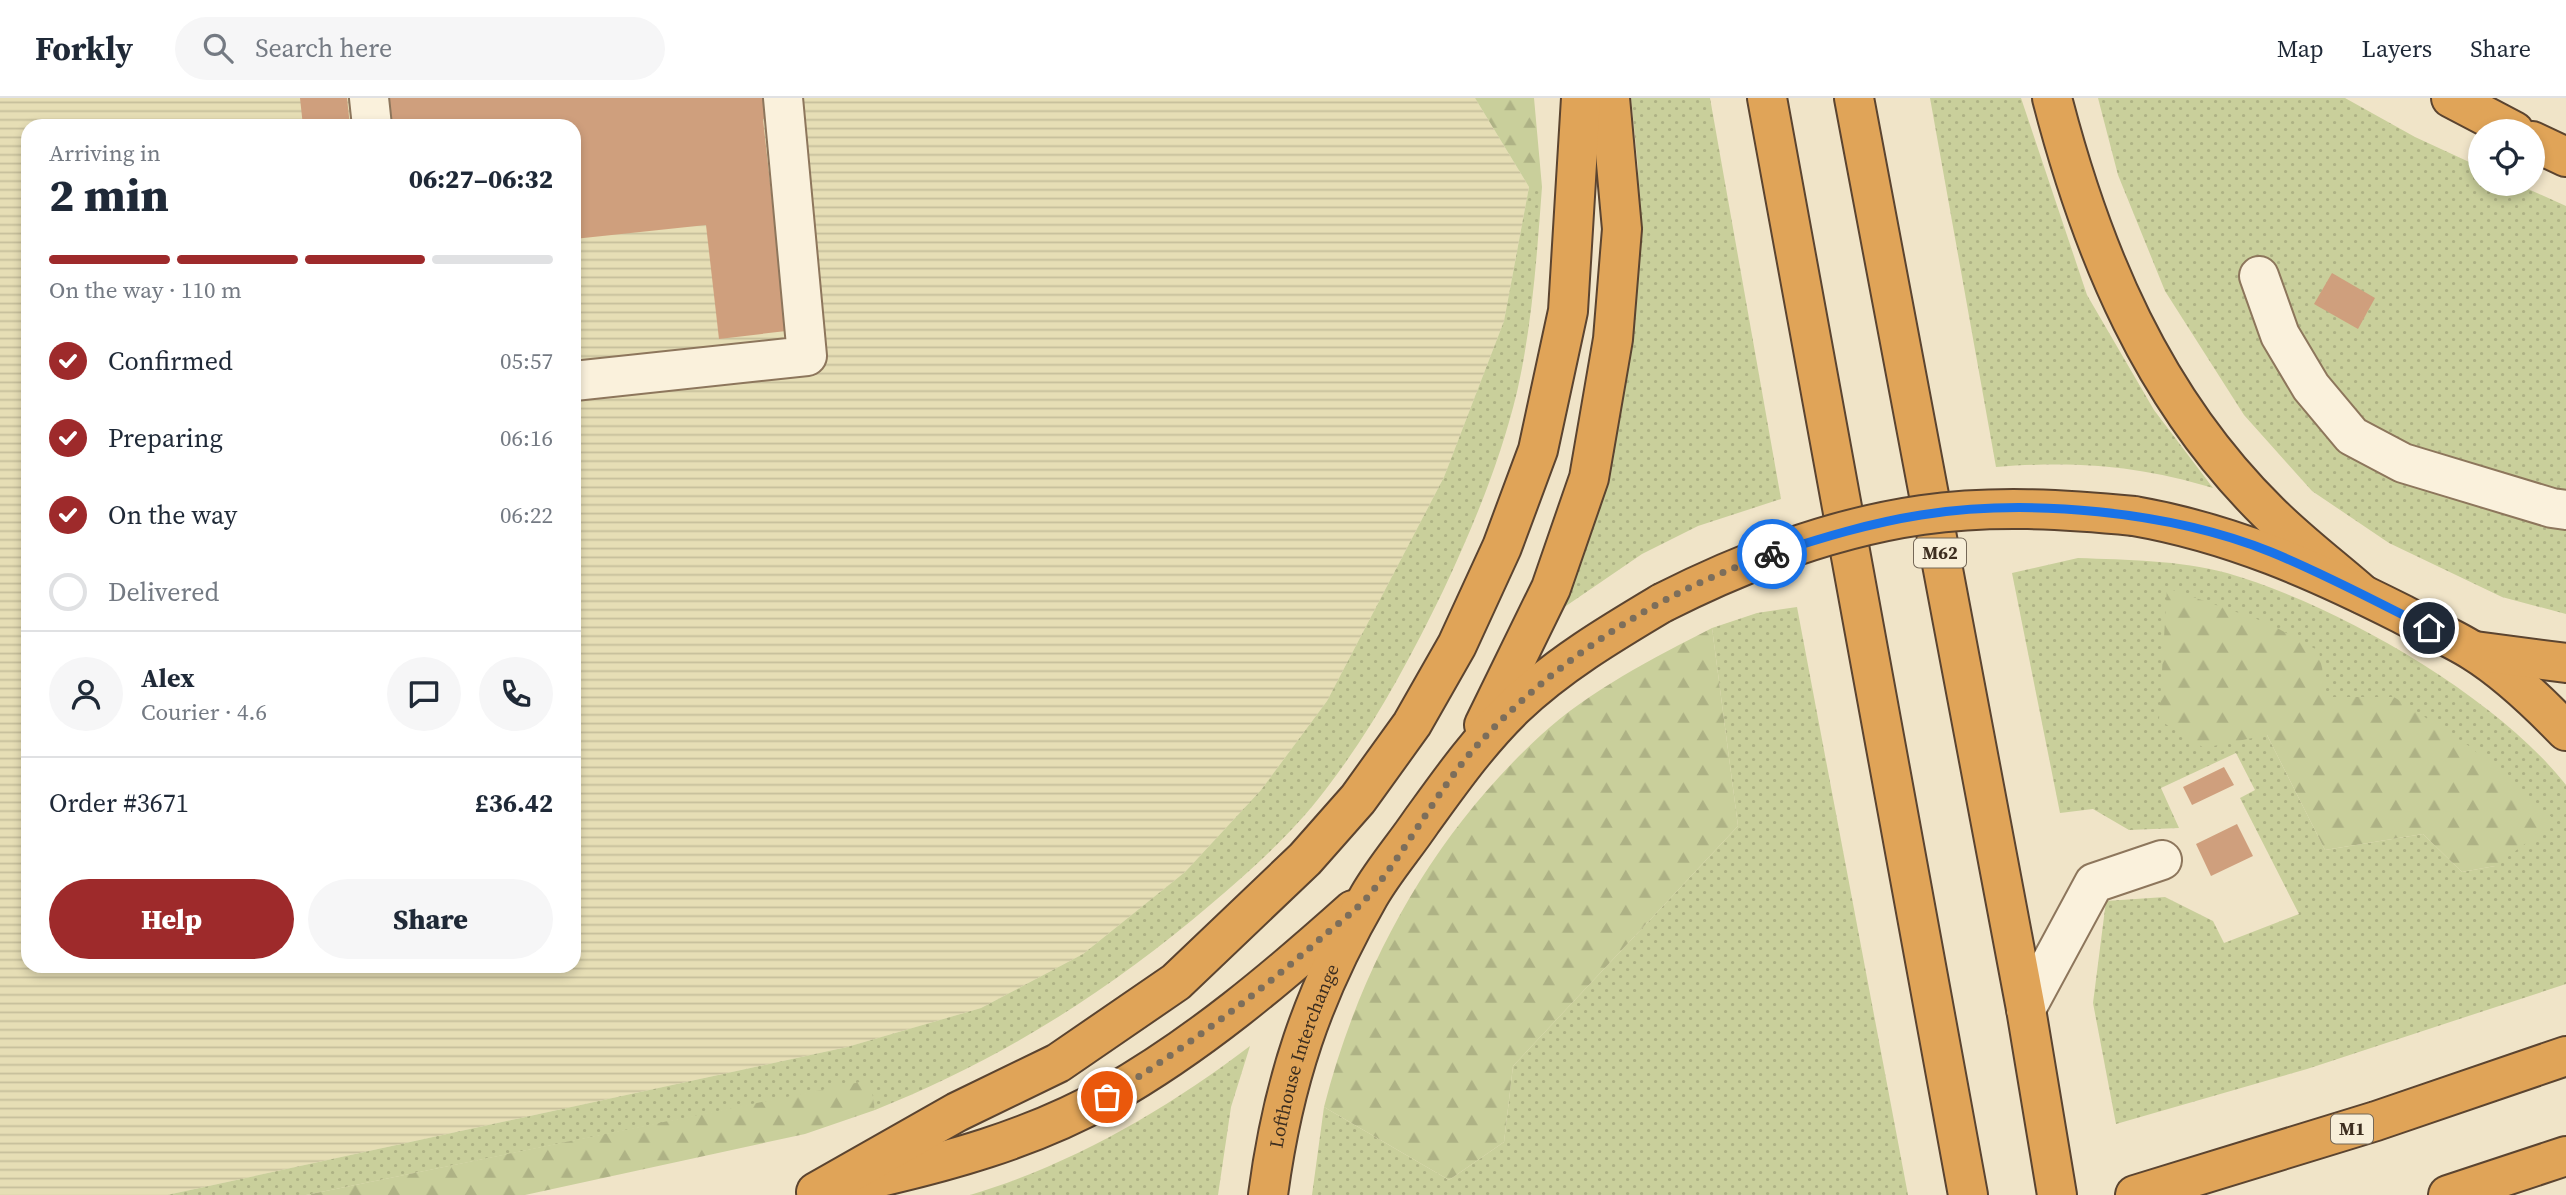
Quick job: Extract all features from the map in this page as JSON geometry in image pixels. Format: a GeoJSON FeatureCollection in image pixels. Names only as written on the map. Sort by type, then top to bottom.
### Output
{"type":"FeatureCollection","features":[{"type":"Feature","properties":{"kind":"highway"},"geometry":{"type":"LineString","coordinates":[[810,1194],[957,1112],[1058,1063],[1176,982],[1305,859],[1358,799],[1412,724],[1457,645],[1502,547],[1538,450],[1569,311],[1581,98]]}},
{"type":"Feature","properties":{"kind":"highway"},"geometry":{"type":"LineString","coordinates":[[1471,752],[1551,588],[1589,478],[1613,339],[1622,229],[1610,98]]}},
{"type":"Feature","properties":{"kind":"highway"},"geometry":{"type":"LineString","coordinates":[[1767,98],[1933,988],[1968,1195]]}},
{"type":"Feature","properties":{"kind":"highway","name":"M62"},"geometry":{"type":"LineString","coordinates":[[1854,98],[2026,1009],[2057,1195]]}},
{"type":"Feature","properties":{"kind":"highway"},"geometry":{"type":"LineString","coordinates":[[2052,98],[2092,235],[2136,330],[2173,398],[2206,442],[2269,513],[2362,594]]}},
{"type":"Feature","properties":{"kind":"highway"},"geometry":{"type":"LineString","coordinates":[[2451,98],[2491,119]]}},
{"type":"Feature","properties":{"kind":"highway"},"geometry":{"type":"LineString","coordinates":[[2545,147],[2566,157]]}},
{"type":"Feature","properties":{"kind":"highway","name":"Lofthouse Interchange"},"geometry":{"type":"LineString","coordinates":[[1268,1195],[1281,1113],[1304,1030],[1320,992],[1370,894],[1471,752],[1515,706],[1608,635],[1661,603],[1757,559],[1857,529],[1922,515],[1990,510],[2067,510],[2170,522],[2269,551],[2362,594],[2473,651],[2511,679],[2566,731]]}},
{"type":"Feature","properties":{"kind":"highway"},"geometry":{"type":"LineString","coordinates":[[2473,651],[2566,663]]}},
{"type":"Feature","properties":{"kind":"highway"},"geometry":{"type":"LineString","coordinates":[[810,1194],[933,1165],[1010,1140],[1107,1097],[1204,1034],[1297,959],[1370,894]]}},
{"type":"Feature","properties":{"kind":"highway","name":"M1"},"geometry":{"type":"LineString","coordinates":[[2135,1195],[2376,1121],[2566,1056]]}},
{"type":"Feature","properties":{"kind":"highway"},"geometry":{"type":"LineString","coordinates":[[2448,1195],[2566,1156]]}},
{"type":"Feature","properties":{"kind":"lane"},"geometry":{"type":"LineString","coordinates":[[369,98],[371,119]]}},
{"type":"Feature","properties":{"kind":"lane"},"geometry":{"type":"LineString","coordinates":[[581,380],[807,356],[783,98]]}},
{"type":"Feature","properties":{"kind":"lane"},"geometry":{"type":"LineString","coordinates":[[2259,275],[2280,335],[2305,377],[2352,436],[2403,463],[2552,509],[2566,510]]}},
{"type":"Feature","properties":{"kind":"lane"},"geometry":{"type":"LineString","coordinates":[[2026,1009],[2094,883],[2162,860]]}},
{"type":"Feature","properties":{"kind":"shaded area"},"geometry":{"type":"Polygon","coordinates":[[[0,98],[1475,98],[1529,187],[1504,321],[1444,477],[1327,701],[1261,790],[1185,872],[1083,954],[981,1008],[847,1047],[167,1195],[0,1195],[0,98]]]}},
{"type":"Feature","properties":{"kind":"green space"},"geometry":{"type":"Polygon","coordinates":[[[1475,98],[1534,98],[1542,187],[1529,187],[1475,98]]]}},
{"type":"Feature","properties":{"kind":"green space"},"geometry":{"type":"Polygon","coordinates":[[[1631,98],[1710,98],[1781,499],[1698,526],[1642,554],[1563,608],[1600,499],[1625,375],[1639,266],[1638,167],[1631,98]]]}},
{"type":"Feature","properties":{"kind":"green space"},"geometry":{"type":"Polygon","coordinates":[[[1930,98],[2021,98],[2087,295],[2154,410],[2213,488],[2158,474],[2105,467],[1996,467],[1930,98]]]}},
{"type":"Feature","properties":{"kind":"green space"},"geometry":{"type":"Polygon","coordinates":[[[2098,98],[2345,98],[2415,137],[2468,161],[2468,196],[2544,196],[2566,206],[2566,491],[2549,527],[2566,529],[2566,614],[2502,597],[2389,543],[2312,491],[2244,415],[2165,291],[2118,175],[2098,98]]]}},
{"type":"Feature","properties":{"kind":"green space"},"geometry":{"type":"Polygon","coordinates":[[[1529,187],[1542,187],[1530,316],[1517,392],[1485,494],[1430,617],[1375,718],[1313,805],[1286,836],[1241,878],[1132,966],[1092,995],[1009,1046],[921,1091],[875,1110],[869,1081],[306,1195],[167,1195],[847,1047],[981,1008],[1083,954],[1185,872],[1261,790],[1327,701],[1444,477],[1504,321],[1529,187]]]}},
{"type":"Feature","properties":{"kind":"green space"},"geometry":{"type":"Polygon","coordinates":[[[2078,558],[2172,563],[2227,573],[2316,607],[2364,630],[2456,686],[2535,751],[2566,785],[2566,984],[2307,1069],[2116,1124],[2093,1003],[2106,901],[2165,897],[2213,921],[2224,943],[2299,914],[2240,798],[2255,790],[2236,753],[2161,788],[2179,828],[2129,830],[2093,809],[2060,813],[2012,573],[2078,558]],[[2327,697],[2267,735],[2325,850],[2423,834],[2462,872],[2495,866],[2394,697],[2327,697]]]}},
{"type":"Feature","properties":{"kind":"green space"},"geometry":{"type":"Polygon","coordinates":[[[2167,588],[2268,623],[2319,651],[2327,697],[2394,697],[2469,746],[2556,821],[2495,866],[2462,872],[2423,834],[2325,850],[2267,735],[2204,748],[2159,720],[2167,588]]]}},
{"type":"Feature","properties":{"kind":"green space"},"geometry":{"type":"Polygon","coordinates":[[[1797,607],[1908,1195],[1312,1195],[1324,1107],[1449,1180],[1504,1142],[1513,1066],[1738,826],[1712,628],[1757,613],[1797,607]]]}},
{"type":"Feature","properties":{"kind":"green space"},"geometry":{"type":"Polygon","coordinates":[[[1712,628],[1738,826],[1513,1066],[1504,1142],[1449,1180],[1324,1107],[1358,1003],[1380,954],[1434,859],[1466,815],[1502,774],[1560,719],[1622,676],[1712,628]]]}},
{"type":"Feature","properties":{"kind":"green space"},"geometry":{"type":"Polygon","coordinates":[[[1250,1046],[1231,1107],[1218,1195],[970,1195],[1008,1183],[1081,1152],[1185,1092],[1250,1046]]]}},
{"type":"Feature","properties":{"kind":"green space"},"geometry":{"type":"Polygon","coordinates":[[[870,1080],[875,1110],[805,1134],[525,1195],[306,1195],[870,1080]]]}},
{"type":"Feature","properties":{"kind":"building"},"geometry":{"type":"Polygon","coordinates":[[[300,98],[347,98],[349,119],[302,119],[300,98]]]}},
{"type":"Feature","properties":{"kind":"building"},"geometry":{"type":"Polygon","coordinates":[[[384,98],[778,98],[780,117],[763,119],[786,331],[719,339],[706,225],[581,238],[581,119],[386,119],[384,98]]]}},
{"type":"Feature","properties":{"kind":"building"},"geometry":{"type":"Polygon","coordinates":[[[2332,273],[2375,298],[2358,329],[2314,304],[2332,273]]]}},
{"type":"Feature","properties":{"kind":"building"},"geometry":{"type":"Polygon","coordinates":[[[2224,767],[2234,785],[2192,805],[2183,787],[2224,767]]]}},
{"type":"Feature","properties":{"kind":"building"},"geometry":{"type":"Polygon","coordinates":[[[2237,824],[2253,856],[2211,876],[2196,844],[2237,824]]]}},
{"type":"Feature","properties":{"kind":"way so far"},"geometry":{"type":"LineString","coordinates":[[1107,1097],[1204,1034],[1297,959],[1370,894],[1471,752],[1515,706],[1559,670],[1608,635],[1661,603],[1715,576],[1772,554]]}},
{"type":"Feature","properties":{"kind":"route"},"geometry":{"type":"LineString","coordinates":[[1772,554],[1868,526],[1922,515],[1990,510],[2067,510],[2134,516],[2170,522],[2269,551],[2429,628]]}}]}
